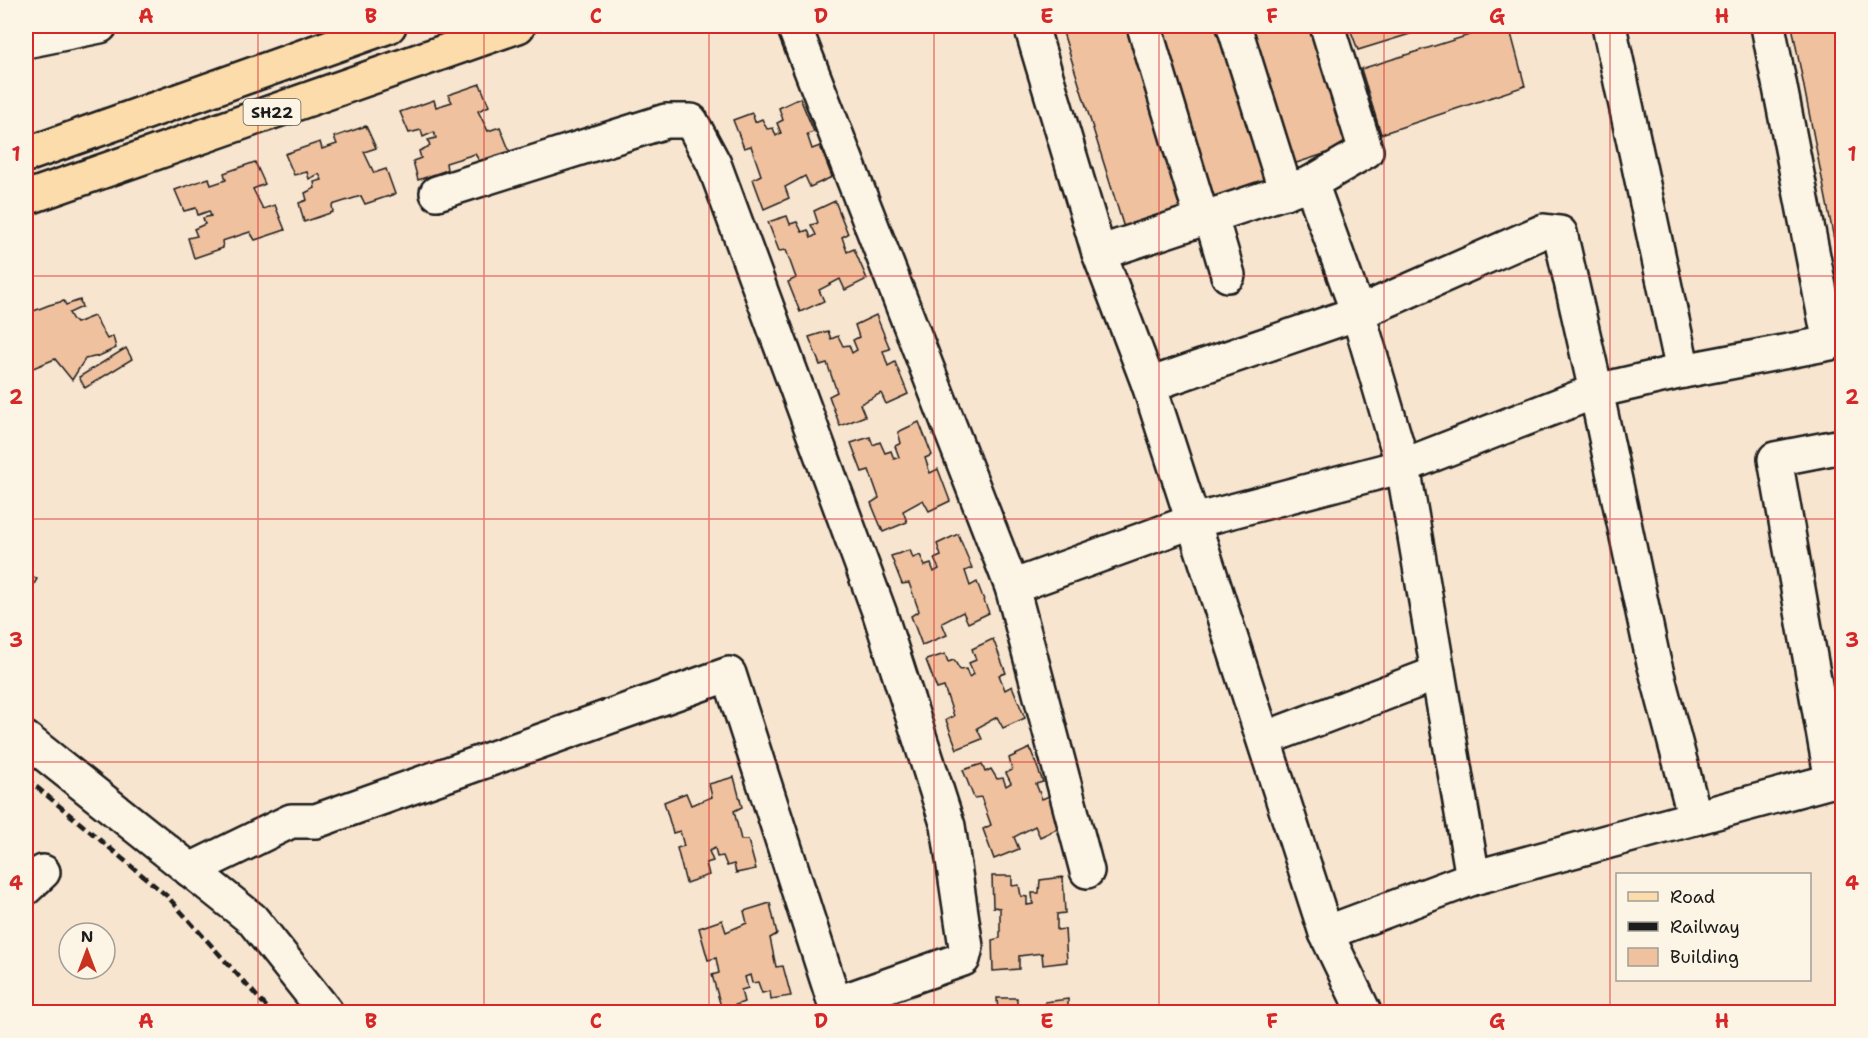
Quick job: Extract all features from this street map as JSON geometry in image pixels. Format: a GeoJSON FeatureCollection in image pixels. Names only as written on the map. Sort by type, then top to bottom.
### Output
{"type":"FeatureCollection","features":[{"type":"Feature","properties":{"kind":"main road","name":"SH22"},"geometry":{"type":"LineString","coordinates":[[26,155],[389,26]]}},
{"type":"Feature","properties":{"kind":"main road","name":"SH22"},"geometry":{"type":"LineString","coordinates":[[26,198],[518,26]]}},
{"type":"Feature","properties":{"kind":"street"},"geometry":{"type":"LineString","coordinates":[[26,41],[100,26]]}},
{"type":"Feature","properties":{"kind":"street"},"geometry":{"type":"LineString","coordinates":[[794,26],[1012,587],[1087,871]]}},
{"type":"Feature","properties":{"kind":"street"},"geometry":{"type":"LineString","coordinates":[[1031,26],[1099,253],[1149,385],[1326,933],[1364,1012]]}},
{"type":"Feature","properties":{"kind":"street"},"geometry":{"type":"LineString","coordinates":[[1144,26],[1206,218],[1228,275]]}},
{"type":"Feature","properties":{"kind":"street"},"geometry":{"type":"LineString","coordinates":[[1234,26],[1299,187],[1358,313],[1403,466],[1473,879]]}},
{"type":"Feature","properties":{"kind":"street"},"geometry":{"type":"LineString","coordinates":[[1099,253],[1299,187],[1366,151],[1327,26]]}},
{"type":"Feature","properties":{"kind":"street"},"geometry":{"type":"LineString","coordinates":[[1609,26],[1683,371]]}},
{"type":"Feature","properties":{"kind":"street"},"geometry":{"type":"LineString","coordinates":[[1012,587],[1194,521],[1403,466],[1596,391],[1683,371],[1830,343],[1768,26]]}},
{"type":"Feature","properties":{"kind":"street"},"geometry":{"type":"LineString","coordinates":[[190,870],[291,821],[316,821],[729,674],[835,1004],[963,959],[966,947],[948,826],[880,614],[714,164],[691,121],[666,121],[437,193]]}},
{"type":"Feature","properties":{"kind":"street"},"geometry":{"type":"LineString","coordinates":[[1149,385],[1358,313],[1544,231],[1560,233],[1653,659],[1695,818]]}},
{"type":"Feature","properties":{"kind":"street"},"geometry":{"type":"LineString","coordinates":[[1326,933],[1473,879],[1837,779],[1775,459],[1842,446]]}},
{"type":"Feature","properties":{"kind":"street"},"geometry":{"type":"LineString","coordinates":[[1264,739],[1438,673]]}},
{"type":"Feature","properties":{"kind":"street"},"geometry":{"type":"LineString","coordinates":[[26,739],[252,919],[326,1012]]}},
{"type":"Feature","properties":{"kind":"building"},"geometry":{"type":"Polygon","coordinates":[[[1061,26],[1130,26],[1187,212],[1125,231],[1061,26]]]}},
{"type":"Feature","properties":{"kind":"building"},"geometry":{"type":"Polygon","coordinates":[[[1152,26],[1221,26],[1269,186],[1208,205],[1152,26]]]}},
{"type":"Feature","properties":{"kind":"building"},"geometry":{"type":"Polygon","coordinates":[[[1246,26],[1315,26],[1352,145],[1290,165],[1246,26]]]}},
{"type":"Feature","properties":{"kind":"building"},"geometry":{"type":"Polygon","coordinates":[[[1349,26],[1436,26],[1358,50],[1349,26]]]}},
{"type":"Feature","properties":{"kind":"building"},"geometry":{"type":"Polygon","coordinates":[[[1498,26],[1509,26],[1525,86],[1381,134],[1361,69],[1498,26]]]}},
{"type":"Feature","properties":{"kind":"building"},"geometry":{"type":"Polygon","coordinates":[[[1792,26],[1842,26],[1842,280],[1792,26]]]}},
{"type":"Feature","properties":{"kind":"building"},"geometry":{"type":"Polygon","coordinates":[[[480,84],[489,106],[478,111],[488,131],[500,127],[510,152],[480,162],[475,154],[446,163],[447,170],[418,180],[413,161],[421,158],[419,151],[430,146],[428,140],[436,138],[434,132],[423,137],[421,130],[409,133],[400,112],[434,100],[436,107],[452,102],[448,95],[480,84]]]}},
{"type":"Feature","properties":{"kind":"building"},"geometry":{"type":"Polygon","coordinates":[[[800,98],[814,132],[807,134],[812,149],[820,146],[832,177],[810,187],[805,176],[785,187],[789,198],[764,209],[753,179],[761,175],[751,146],[744,148],[733,120],[752,113],[755,122],[762,119],[767,129],[773,128],[776,136],[781,133],[777,123],[783,120],[779,108],[800,98]]]}},
{"type":"Feature","properties":{"kind":"building"},"geometry":{"type":"Polygon","coordinates":[[[366,126],[376,148],[364,152],[374,173],[386,169],[395,194],[365,204],[361,196],[332,205],[333,212],[304,222],[299,203],[307,200],[305,193],[315,188],[314,182],[322,180],[319,174],[309,179],[307,172],[294,175],[285,154],[320,142],[322,149],[337,144],[334,137],[366,126]]]}},
{"type":"Feature","properties":{"kind":"building"},"geometry":{"type":"Polygon","coordinates":[[[255,162],[265,184],[253,189],[263,209],[275,205],[285,230],[255,240],[250,232],[222,241],[223,248],[194,258],[188,238],[197,236],[194,229],[205,224],[203,218],[211,216],[209,211],[198,215],[196,208],[184,211],[175,190],[209,178],[211,185],[226,180],[224,173],[255,162]]]}},
{"type":"Feature","properties":{"kind":"building"},"geometry":{"type":"Polygon","coordinates":[[[835,201],[848,234],[842,237],[847,252],[854,249],[867,279],[845,290],[840,279],[819,290],[824,301],[800,312],[788,282],[796,278],[786,250],[779,251],[768,222],[787,216],[790,224],[797,222],[802,232],[808,230],[811,238],[816,235],[811,225],[818,223],[814,211],[835,201]]]}},
{"type":"Feature","properties":{"kind":"building"},"geometry":{"type":"Polygon","coordinates":[[[80,300],[82,307],[69,313],[73,320],[76,323],[94,316],[107,339],[113,336],[116,348],[99,356],[85,359],[72,380],[55,359],[26,371],[26,314],[64,301],[66,305],[80,300]]]}},
{"type":"Feature","properties":{"kind":"building"},"geometry":{"type":"Polygon","coordinates":[[[876,315],[890,349],[883,351],[888,366],[895,362],[908,394],[886,404],[881,393],[860,404],[865,416],[840,426],[829,396],[837,392],[827,363],[820,365],[809,337],[828,331],[831,339],[838,336],[843,346],[849,345],[852,353],[857,350],[853,340],[859,337],[855,325],[876,315]]]}},
{"type":"Feature","properties":{"kind":"building"},"geometry":{"type":"Polygon","coordinates":[[[126,348],[132,359],[85,388],[79,377],[126,348]]]}},
{"type":"Feature","properties":{"kind":"building"},"geometry":{"type":"Polygon","coordinates":[[[919,422],[932,455],[925,458],[930,473],[938,469],[950,501],[929,511],[923,500],[903,511],[907,522],[883,532],[871,503],[879,498],[869,470],[862,472],[851,443],[870,437],[873,445],[880,442],[885,453],[891,451],[894,459],[899,457],[895,446],[901,443],[898,432],[919,422]]]}},
{"type":"Feature","properties":{"kind":"building"},"geometry":{"type":"Polygon","coordinates":[[[958,534],[972,568],[965,571],[970,586],[977,582],[989,613],[968,623],[963,612],[942,623],[947,635],[922,645],[911,616],[919,611],[909,583],[902,584],[891,556],[910,550],[913,558],[920,555],[925,566],[931,564],[934,572],[939,569],[934,559],[941,556],[937,544],[958,534]]]}},
{"type":"Feature","properties":{"kind":"building"},"geometry":{"type":"Polygon","coordinates":[[[26,572],[37,579],[26,598],[26,572]]]}},
{"type":"Feature","properties":{"kind":"building"},"geometry":{"type":"Polygon","coordinates":[[[993,639],[1006,673],[999,675],[1005,690],[1012,686],[1025,718],[1003,728],[997,717],[977,728],[982,739],[957,749],[946,720],[954,716],[944,687],[937,689],[926,660],[945,654],[948,662],[954,660],[960,670],[966,669],[969,677],[974,674],[969,663],[976,660],[972,649],[993,639]]]}},
{"type":"Feature","properties":{"kind":"building"},"geometry":{"type":"Polygon","coordinates":[[[1030,748],[1043,782],[1036,784],[1042,799],[1049,796],[1061,827],[1040,837],[1035,826],[1014,837],[1019,849],[994,859],[983,829],[991,825],[981,797],[974,798],[963,770],[982,764],[985,772],[991,769],[997,779],[1003,778],[1006,786],[1011,783],[1006,773],[1012,770],[1009,758],[1030,748]]]}},
{"type":"Feature","properties":{"kind":"building"},"geometry":{"type":"Polygon","coordinates":[[[734,777],[742,807],[734,811],[741,840],[748,840],[756,869],[736,873],[734,864],[727,866],[723,856],[717,857],[715,848],[709,851],[713,861],[706,863],[709,875],[686,883],[677,848],[684,846],[680,831],[673,833],[664,802],[686,793],[691,805],[712,797],[709,784],[734,777]]]}},
{"type":"Feature","properties":{"kind":"building"},"geometry":{"type":"Polygon","coordinates":[[[992,876],[1012,876],[1012,886],[1019,885],[1021,896],[1027,897],[1027,905],[1033,904],[1032,893],[1039,893],[1040,880],[1063,877],[1065,913],[1057,914],[1057,930],[1065,929],[1067,962],[1043,965],[1042,953],[1019,956],[1019,969],[993,971],[992,940],[1000,938],[1000,908],[993,907],[992,876]]]}},
{"type":"Feature","properties":{"kind":"building"},"geometry":{"type":"Polygon","coordinates":[[[770,903],[777,934],[770,938],[776,967],[783,966],[791,996],[771,999],[770,991],[762,993],[758,982],[752,983],[750,975],[745,977],[748,988],[741,990],[744,1002],[722,1010],[712,975],[719,973],[716,958],[708,960],[699,928],[722,920],[726,932],[747,923],[744,911],[770,903]]]}},
{"type":"Feature","properties":{"kind":"building"},"geometry":{"type":"Polygon","coordinates":[[[997,998],[1017,998],[1017,1007],[1025,1006],[1025,1012],[998,1012],[997,998]]]}},
{"type":"Feature","properties":{"kind":"building"},"geometry":{"type":"Polygon","coordinates":[[[1068,999],[1068,1012],[1044,1012],[1045,1002],[1068,999]]]}},
{"type":"Feature","properties":{"kind":"railway"},"geometry":{"type":"LineString","coordinates":[[26,778],[167,896],[271,1012]]}}]}
